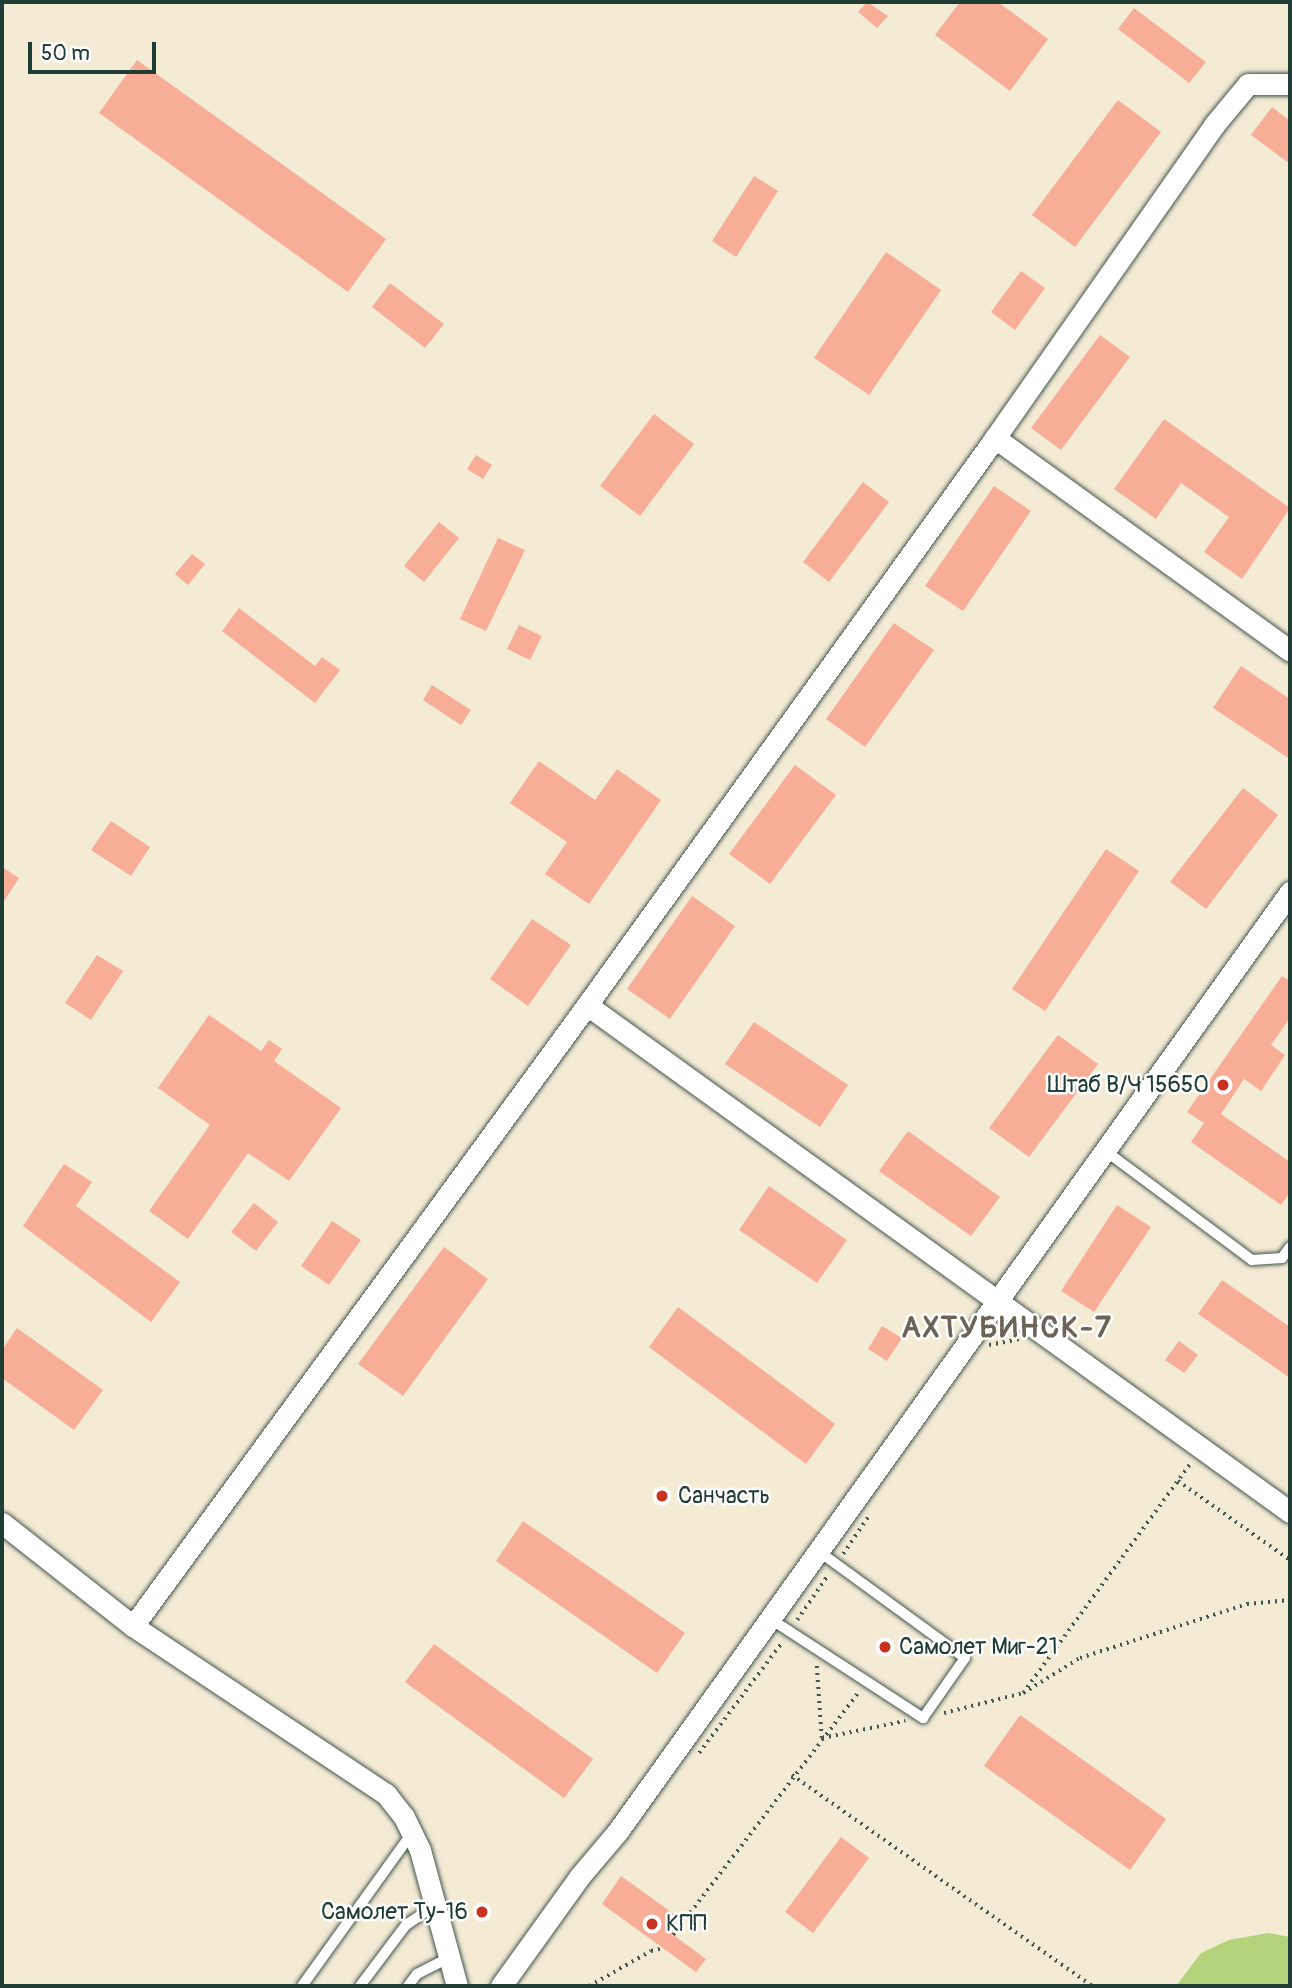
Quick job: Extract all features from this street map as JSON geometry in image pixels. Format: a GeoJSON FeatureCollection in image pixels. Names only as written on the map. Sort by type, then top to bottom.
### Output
{"type":"FeatureCollection","features":[{"type":"Feature","properties":{"kind":"street"},"geometry":{"type":"LineString","coordinates":[[133,1626],[587,1005],[995,438],[1214,125],[1248,84],[1290,84]]}},
{"type":"Feature","properties":{"kind":"street"},"geometry":{"type":"LineString","coordinates":[[995,438],[1290,650]]}},
{"type":"Feature","properties":{"kind":"street"},"geometry":{"type":"LineString","coordinates":[[501,1986],[580,1876],[618,1831],[1107,1152],[1290,892]]}},
{"type":"Feature","properties":{"kind":"street"},"geometry":{"type":"LineString","coordinates":[[587,1005],[1000,1300],[1290,1512]]}},
{"type":"Feature","properties":{"kind":"street"},"geometry":{"type":"LineString","coordinates":[[2,1523],[133,1626],[386,1794],[412,1833],[436,1905],[457,1986]]}},
{"type":"Feature","properties":{"kind":"lane"},"geometry":{"type":"LineString","coordinates":[[1107,1152],[1252,1260],[1282,1258],[1290,1247]]}},
{"type":"Feature","properties":{"kind":"lane"},"geometry":{"type":"LineString","coordinates":[[769,1618],[923,1718],[965,1658],[818,1551]]}},
{"type":"Feature","properties":{"kind":"lane"},"geometry":{"type":"LineString","coordinates":[[302,1986],[412,1833]]}},
{"type":"Feature","properties":{"kind":"lane"},"geometry":{"type":"LineString","coordinates":[[360,1986],[406,1926],[436,1905]]}},
{"type":"Feature","properties":{"kind":"lane"},"geometry":{"type":"LineString","coordinates":[[408,1986],[417,1975],[451,1957]]}},
{"type":"Feature","properties":{"kind":"path"},"geometry":{"type":"LineString","coordinates":[[986,1346],[1026,1337]]}},
{"type":"Feature","properties":{"kind":"path"},"geometry":{"type":"LineString","coordinates":[[1023,1693],[1195,1457]]}},
{"type":"Feature","properties":{"kind":"path"},"geometry":{"type":"LineString","coordinates":[[1178,1482],[1290,1560]]}},
{"type":"Feature","properties":{"kind":"path"},"geometry":{"type":"LineString","coordinates":[[698,1754],[789,1631],[875,1507]]}},
{"type":"Feature","properties":{"kind":"path"},"geometry":{"type":"LineString","coordinates":[[822,1738],[923,1718],[1023,1693],[1080,1658],[1247,1604],[1290,1600]]}},
{"type":"Feature","properties":{"kind":"path"},"geometry":{"type":"LineString","coordinates":[[813,1647],[822,1687],[822,1738]]}},
{"type":"Feature","properties":{"kind":"path"},"geometry":{"type":"LineString","coordinates":[[673,1935],[792,1775],[867,1683]]}},
{"type":"Feature","properties":{"kind":"path"},"geometry":{"type":"LineString","coordinates":[[792,1775],[1092,1986]]}},
{"type":"Feature","properties":{"kind":"path"},"geometry":{"type":"LineString","coordinates":[[589,1986],[650,1951],[663,1948]]}},
{"type":"Feature","properties":{"kind":"green space"},"geometry":{"type":"Polygon","coordinates":[[[1268,1933],[1290,1937],[1290,1986],[1176,1986],[1201,1953],[1229,1940],[1268,1933]]]}},
{"type":"Feature","properties":{"kind":"building"},"geometry":{"type":"Polygon","coordinates":[[[867,2],[888,16],[877,28],[858,12],[867,2]]]}},
{"type":"Feature","properties":{"kind":"building"},"geometry":{"type":"Polygon","coordinates":[[[960,2],[998,2],[1048,39],[1010,91],[935,35],[960,2]]]}},
{"type":"Feature","properties":{"kind":"building"},"geometry":{"type":"Polygon","coordinates":[[[1134,8],[1206,62],[1189,83],[1118,29],[1134,8]]]}},
{"type":"Feature","properties":{"kind":"building"},"geometry":{"type":"Polygon","coordinates":[[[137,60],[386,239],[348,292],[99,113],[137,60]]]}},
{"type":"Feature","properties":{"kind":"building"},"geometry":{"type":"Polygon","coordinates":[[[1118,100],[1161,132],[1075,247],[1032,215],[1118,100]]]}},
{"type":"Feature","properties":{"kind":"building"},"geometry":{"type":"Polygon","coordinates":[[[1272,107],[1290,121],[1290,164],[1251,135],[1272,107]]]}},
{"type":"Feature","properties":{"kind":"building"},"geometry":{"type":"Polygon","coordinates":[[[754,176],[778,191],[736,257],[712,241],[754,176]]]}},
{"type":"Feature","properties":{"kind":"building"},"geometry":{"type":"Polygon","coordinates":[[[886,252],[941,290],[869,395],[814,358],[886,252]]]}},
{"type":"Feature","properties":{"kind":"building"},"geometry":{"type":"Polygon","coordinates":[[[1021,271],[1045,288],[1015,330],[991,312],[1021,271]]]}},
{"type":"Feature","properties":{"kind":"building"},"geometry":{"type":"Polygon","coordinates":[[[390,283],[444,324],[425,348],[372,307],[390,283]]]}},
{"type":"Feature","properties":{"kind":"building"},"geometry":{"type":"Polygon","coordinates":[[[1100,335],[1130,357],[1061,450],[1031,428],[1100,335]]]}},
{"type":"Feature","properties":{"kind":"building"},"geometry":{"type":"Polygon","coordinates":[[[654,414],[694,444],[640,516],[600,486],[654,414]]]}},
{"type":"Feature","properties":{"kind":"building"},"geometry":{"type":"Polygon","coordinates":[[[1164,419],[1290,508],[1242,579],[1204,552],[1229,517],[1181,483],[1156,519],[1114,489],[1164,419]]]}},
{"type":"Feature","properties":{"kind":"building"},"geometry":{"type":"Polygon","coordinates":[[[476,455],[492,465],[483,479],[467,469],[476,455]]]}},
{"type":"Feature","properties":{"kind":"building"},"geometry":{"type":"Polygon","coordinates":[[[863,482],[889,502],[829,582],[803,562],[863,482]]]}},
{"type":"Feature","properties":{"kind":"building"},"geometry":{"type":"Polygon","coordinates":[[[994,486],[1031,511],[963,611],[925,586],[994,486]]]}},
{"type":"Feature","properties":{"kind":"building"},"geometry":{"type":"Polygon","coordinates":[[[439,522],[459,538],[424,582],[404,566],[439,522]]]}},
{"type":"Feature","properties":{"kind":"building"},"geometry":{"type":"Polygon","coordinates":[[[498,538],[525,550],[486,631],[460,619],[498,538]]]}},
{"type":"Feature","properties":{"kind":"building"},"geometry":{"type":"Polygon","coordinates":[[[192,554],[205,564],[188,585],[175,574],[192,554]]]}},
{"type":"Feature","properties":{"kind":"building"},"geometry":{"type":"Polygon","coordinates":[[[239,608],[315,666],[322,657],[340,670],[315,703],[222,631],[239,608]]]}},
{"type":"Feature","properties":{"kind":"building"},"geometry":{"type":"Polygon","coordinates":[[[894,623],[934,650],[865,747],[826,719],[894,623]]]}},
{"type":"Feature","properties":{"kind":"building"},"geometry":{"type":"Polygon","coordinates":[[[519,625],[542,636],[530,660],[507,649],[519,625]]]}},
{"type":"Feature","properties":{"kind":"building"},"geometry":{"type":"Polygon","coordinates":[[[1241,666],[1290,699],[1290,759],[1213,708],[1241,666]]]}},
{"type":"Feature","properties":{"kind":"building"},"geometry":{"type":"Polygon","coordinates":[[[432,685],[471,710],[461,725],[423,700],[432,685]]]}},
{"type":"Feature","properties":{"kind":"building"},"geometry":{"type":"Polygon","coordinates":[[[539,761],[595,800],[617,769],[661,800],[589,904],[545,874],[567,842],[510,803],[539,761]]]}},
{"type":"Feature","properties":{"kind":"building"},"geometry":{"type":"Polygon","coordinates":[[[795,765],[836,795],[770,884],[729,854],[795,765]]]}},
{"type":"Feature","properties":{"kind":"building"},"geometry":{"type":"Polygon","coordinates":[[[1243,788],[1278,815],[1206,909],[1170,882],[1243,788]]]}},
{"type":"Feature","properties":{"kind":"building"},"geometry":{"type":"Polygon","coordinates":[[[111,821],[150,847],[131,876],[91,850],[111,821]]]}},
{"type":"Feature","properties":{"kind":"building"},"geometry":{"type":"Polygon","coordinates":[[[1106,849],[1139,871],[1045,1011],[1012,989],[1106,849]]]}},
{"type":"Feature","properties":{"kind":"building"},"geometry":{"type":"Polygon","coordinates":[[[2,867],[19,878],[2,904],[2,867]]]}},
{"type":"Feature","properties":{"kind":"building"},"geometry":{"type":"Polygon","coordinates":[[[692,896],[735,926],[670,1019],[627,989],[692,896]]]}},
{"type":"Feature","properties":{"kind":"building"},"geometry":{"type":"Polygon","coordinates":[[[532,919],[571,945],[528,1006],[490,979],[532,919]]]}},
{"type":"Feature","properties":{"kind":"building"},"geometry":{"type":"Polygon","coordinates":[[[97,955],[123,971],[91,1020],[65,1003],[97,955]]]}},
{"type":"Feature","properties":{"kind":"building","name":"Штаб В/Ч 15650"},"geometry":{"type":"Polygon","coordinates":[[[1282,976],[1290,981],[1290,1018],[1271,1045],[1285,1055],[1261,1091],[1244,1079],[1221,1114],[1290,1162],[1290,1192],[1281,1205],[1191,1142],[1204,1123],[1187,1112],[1282,976]]]}},
{"type":"Feature","properties":{"kind":"building"},"geometry":{"type":"Polygon","coordinates":[[[209,1015],[261,1051],[269,1040],[282,1049],[274,1061],[341,1108],[289,1181],[248,1153],[188,1239],[149,1211],[210,1125],[158,1088],[209,1015]]]}},
{"type":"Feature","properties":{"kind":"building"},"geometry":{"type":"Polygon","coordinates":[[[754,1022],[848,1085],[820,1127],[725,1064],[754,1022]]]}},
{"type":"Feature","properties":{"kind":"building"},"geometry":{"type":"Polygon","coordinates":[[[1058,1035],[1098,1064],[1029,1157],[989,1128],[1058,1035]]]}},
{"type":"Feature","properties":{"kind":"building"},"geometry":{"type":"Polygon","coordinates":[[[908,1131],[1000,1197],[971,1236],[879,1171],[908,1131]]]}},
{"type":"Feature","properties":{"kind":"building"},"geometry":{"type":"Polygon","coordinates":[[[64,1164],[92,1182],[76,1206],[180,1282],[151,1322],[23,1226],[64,1164]]]}},
{"type":"Feature","properties":{"kind":"building"},"geometry":{"type":"Polygon","coordinates":[[[769,1186],[847,1240],[817,1283],[739,1230],[769,1186]]]}},
{"type":"Feature","properties":{"kind":"building"},"geometry":{"type":"Polygon","coordinates":[[[254,1203],[278,1222],[256,1251],[231,1232],[254,1203]]]}},
{"type":"Feature","properties":{"kind":"building"},"geometry":{"type":"Polygon","coordinates":[[[1117,1205],[1151,1227],[1094,1312],[1061,1291],[1117,1205]]]}},
{"type":"Feature","properties":{"kind":"building"},"geometry":{"type":"Polygon","coordinates":[[[332,1221],[361,1240],[329,1285],[301,1266],[332,1221]]]}},
{"type":"Feature","properties":{"kind":"building"},"geometry":{"type":"Polygon","coordinates":[[[444,1247],[488,1279],[403,1396],[358,1364],[444,1247]]]}},
{"type":"Feature","properties":{"kind":"building"},"geometry":{"type":"Polygon","coordinates":[[[1222,1280],[1290,1327],[1290,1378],[1198,1314],[1222,1280]]]}},
{"type":"Feature","properties":{"kind":"building"},"geometry":{"type":"Polygon","coordinates":[[[678,1307],[835,1424],[806,1464],[649,1347],[678,1307]]]}},
{"type":"Feature","properties":{"kind":"building"},"geometry":{"type":"Polygon","coordinates":[[[882,1326],[902,1338],[887,1361],[868,1349],[882,1326]]]}},
{"type":"Feature","properties":{"kind":"building"},"geometry":{"type":"Polygon","coordinates":[[[17,1328],[103,1390],[74,1430],[2,1378],[2,1350],[17,1328]]]}},
{"type":"Feature","properties":{"kind":"building"},"geometry":{"type":"Polygon","coordinates":[[[1179,1341],[1198,1355],[1184,1373],[1165,1360],[1179,1341]]]}},
{"type":"Feature","properties":{"kind":"building"},"geometry":{"type":"Polygon","coordinates":[[[523,1521],[685,1633],[657,1673],[496,1561],[523,1521]]]}},
{"type":"Feature","properties":{"kind":"building"},"geometry":{"type":"Polygon","coordinates":[[[434,1644],[593,1759],[564,1798],[405,1682],[434,1644]]]}},
{"type":"Feature","properties":{"kind":"building"},"geometry":{"type":"Polygon","coordinates":[[[1020,1715],[1166,1819],[1130,1870],[984,1766],[1020,1715]]]}},
{"type":"Feature","properties":{"kind":"building"},"geometry":{"type":"Polygon","coordinates":[[[841,1837],[869,1858],[813,1933],[785,1912],[841,1837]]]}},
{"type":"Feature","properties":{"kind":"building","name":"КПП"},"geometry":{"type":"Polygon","coordinates":[[[621,1876],[678,1917],[668,1931],[706,1959],[696,1972],[602,1904],[621,1876]]]}},
{"type":"Feature","properties":{"kind":"place","name":"Штаб В/Ч 15650"},"geometry":{"type":"Point","coordinates":[1223,1085]}},
{"type":"Feature","properties":{"kind":"place","name":"Санчасть"},"geometry":{"type":"Point","coordinates":[662,1496]}},
{"type":"Feature","properties":{"kind":"place","name":"Самолет Миг-21"},"geometry":{"type":"Point","coordinates":[885,1647]}},
{"type":"Feature","properties":{"kind":"place","name":"Самолет Ту-16"},"geometry":{"type":"Point","coordinates":[482,1912]}},
{"type":"Feature","properties":{"kind":"place","name":"КПП"},"geometry":{"type":"Point","coordinates":[652,1924]}},
{"type":"Feature","properties":{"kind":"district","name":"АХТУБИНСК-7"},"geometry":{"type":"Point","coordinates":[1007,1328]}}]}
